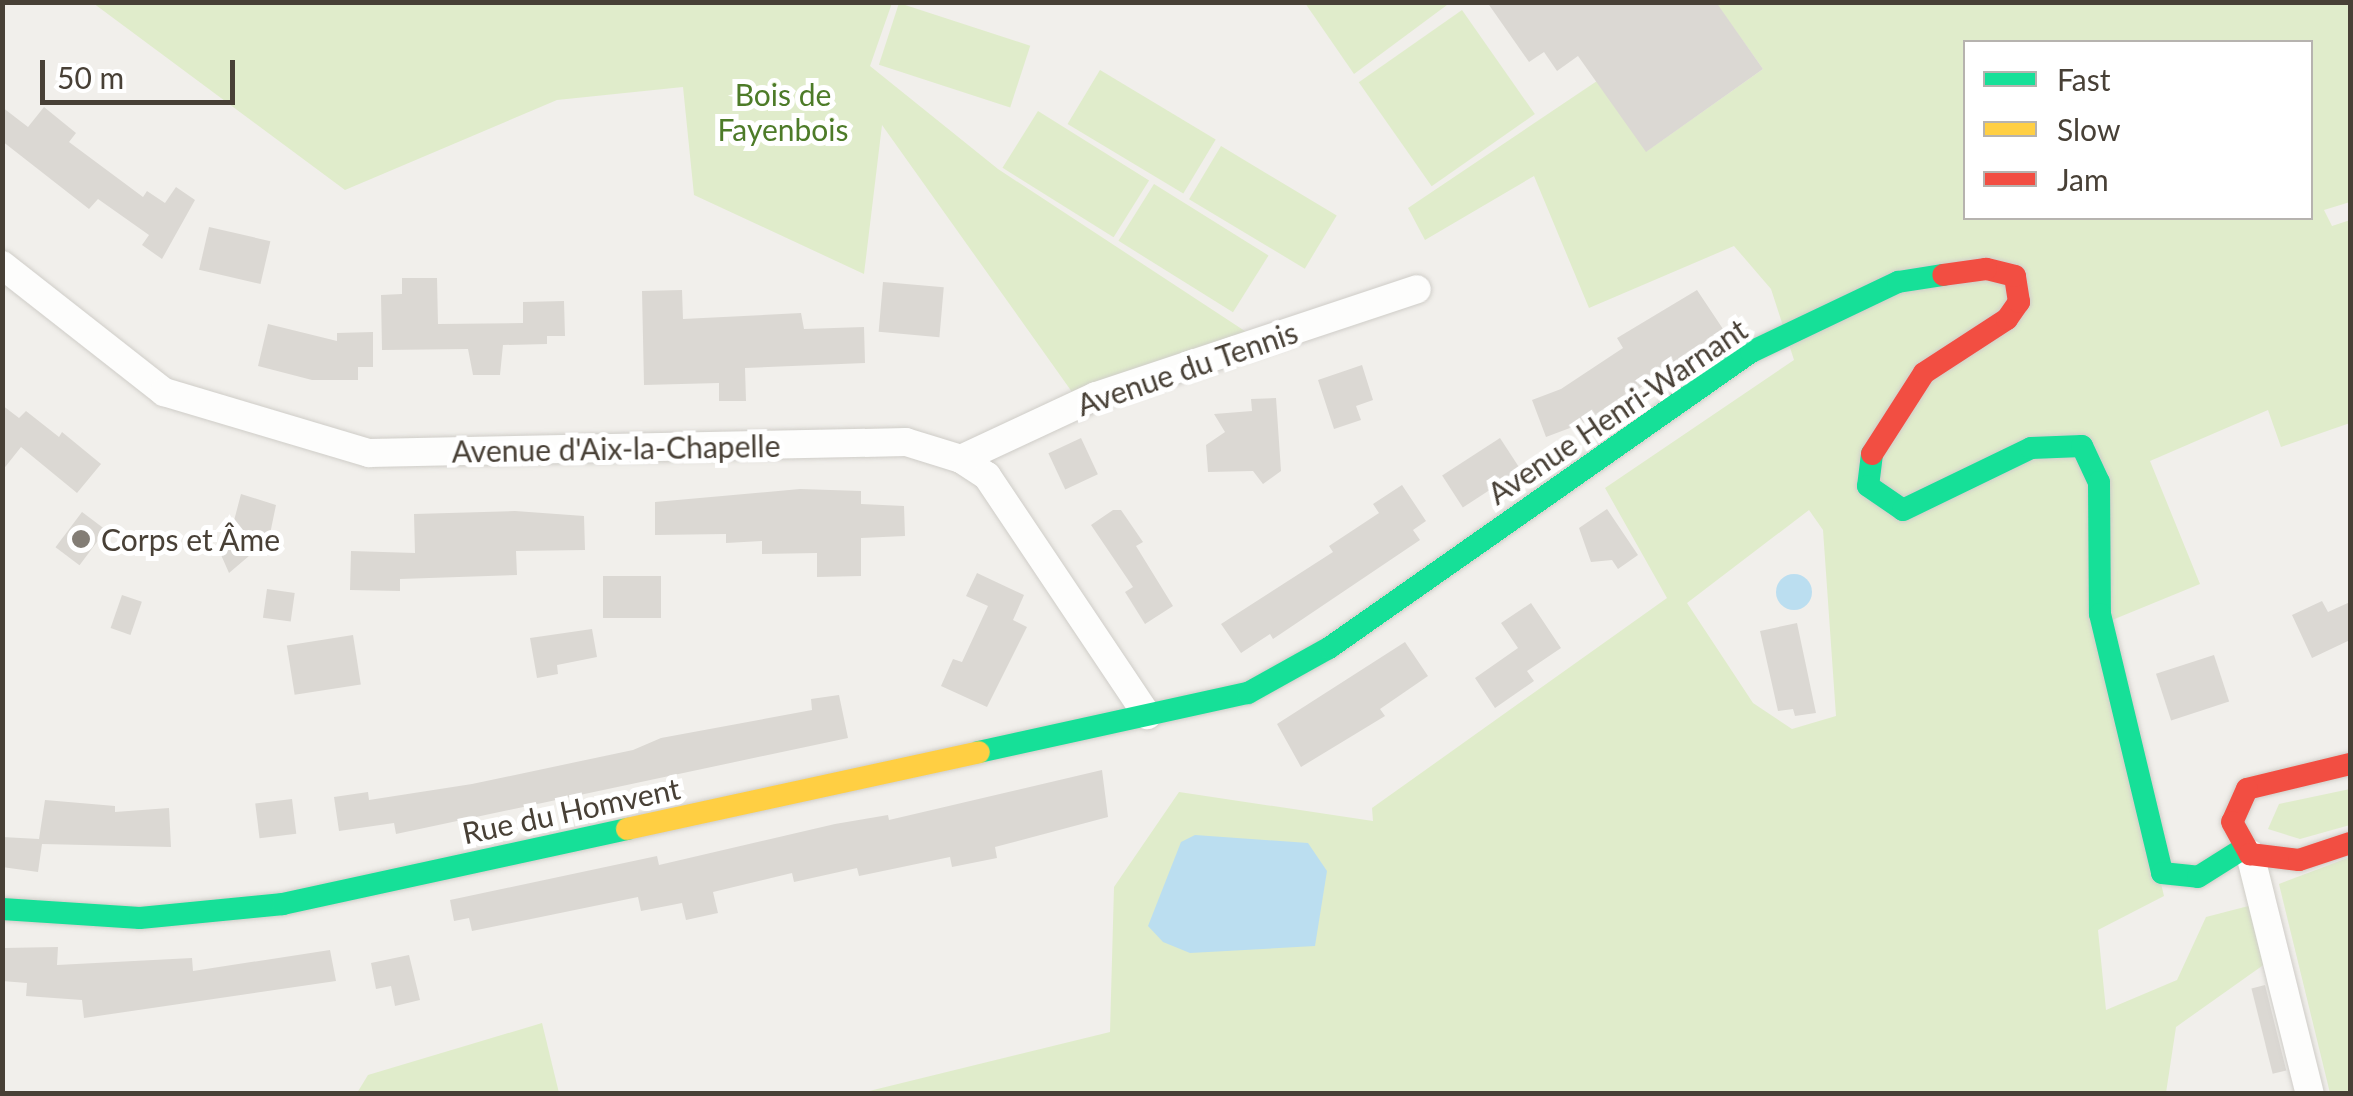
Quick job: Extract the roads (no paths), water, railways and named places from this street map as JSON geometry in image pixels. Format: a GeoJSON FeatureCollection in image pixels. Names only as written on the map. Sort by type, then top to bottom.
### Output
{"type":"FeatureCollection","features":[{"type":"Feature","properties":{"kind":"street","name":"Avenue d'Aix-la-Chapelle"},"geometry":{"type":"LineString","coordinates":[[2,265],[164,392],[369,453],[906,442],[962,458],[987,476],[1147,715]]}},
{"type":"Feature","properties":{"kind":"street","name":"Avenue Henri-Warnant"},"geometry":{"type":"LineString","coordinates":[[1147,715],[1248,692],[1329,648],[1750,352],[1898,282],[1986,269],[2015,276],[2019,302],[2007,318],[1924,373],[1869,459],[1868,486],[1876,497],[1904,510],[2030,448],[2082,446],[2096,464],[2098,482],[2100,614],[2162,873],[2198,877],[2247,851]]}},
{"type":"Feature","properties":{"kind":"street","name":"Avenue du Tennis"},"geometry":{"type":"LineString","coordinates":[[962,458],[1096,396],[1417,289]]}},
{"type":"Feature","properties":{"kind":"street","name":"Rue du Homvent"},"geometry":{"type":"LineString","coordinates":[[2,909],[140,918],[283,904],[1147,715]]}},
{"type":"Feature","properties":{"kind":"street"},"geometry":{"type":"LineString","coordinates":[[2310,1094],[2247,851],[2232,822],[2247,788],[2350,764]]}},
{"type":"Feature","properties":{"kind":"street"},"geometry":{"type":"LineString","coordinates":[[2247,851],[2299,860],[2350,843]]}},
{"type":"Feature","properties":{"kind":"water"},"geometry":{"type":"Polygon","coordinates":[[[1794,574],[1807,579],[1812,592],[1807,605],[1794,610],[1781,605],[1776,592],[1781,579],[1794,574]]]}},
{"type":"Feature","properties":{"kind":"water"},"geometry":{"type":"Polygon","coordinates":[[[1195,835],[1308,843],[1327,871],[1315,946],[1190,953],[1163,942],[1148,926],[1181,842],[1195,835]]]}},
{"type":"Feature","properties":{"kind":"place","name":"Corps et Âme"},"geometry":{"type":"Point","coordinates":[81,539]}},
{"type":"Feature","properties":{"kind":"park label","name":"Bois de Fayenbois"},"geometry":{"type":"Point","coordinates":[783,111]}}]}
